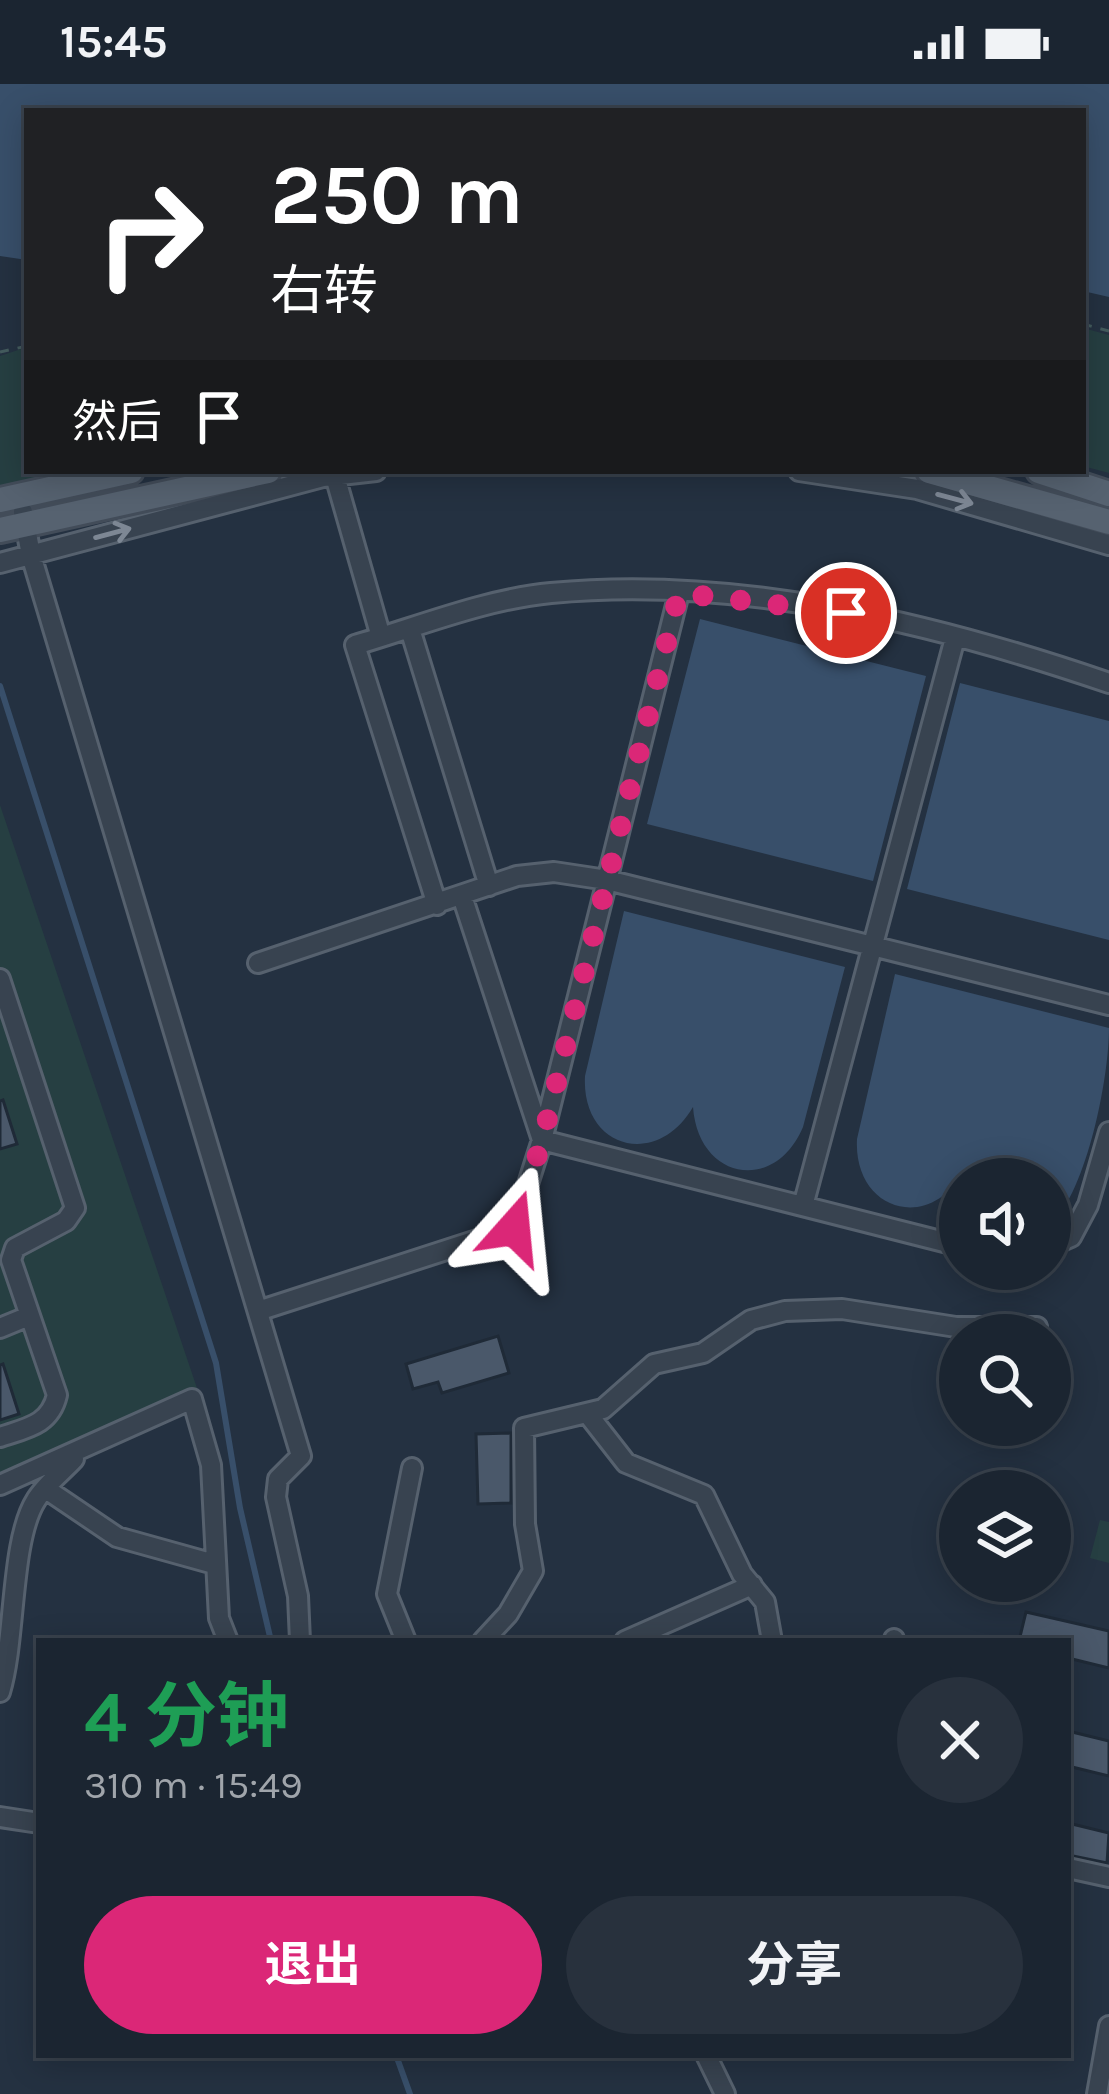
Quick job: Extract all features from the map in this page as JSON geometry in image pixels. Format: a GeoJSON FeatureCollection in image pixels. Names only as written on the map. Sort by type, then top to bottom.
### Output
{"type":"FeatureCollection","features":[{"type":"Feature","properties":{"kind":"main road"},"geometry":{"type":"LineString","coordinates":[[10,498],[117,474]]}},
{"type":"Feature","properties":{"kind":"main road"},"geometry":{"type":"LineString","coordinates":[[0,530],[254,474]]}},
{"type":"Feature","properties":{"kind":"main road"},"geometry":{"type":"LineString","coordinates":[[940,474],[1109,522]]}},
{"type":"Feature","properties":{"kind":"main road"},"geometry":{"type":"LineString","coordinates":[[1048,474],[1109,494]]}},
{"type":"Feature","properties":{"kind":"street"},"geometry":{"type":"LineString","coordinates":[[0,562],[351,474]]}},
{"type":"Feature","properties":{"kind":"street"},"geometry":{"type":"LineString","coordinates":[[819,474],[917,489],[1109,545]]}},
{"type":"Feature","properties":{"kind":"street"},"geometry":{"type":"LineString","coordinates":[[335,476],[381,638]]}},
{"type":"Feature","properties":{"kind":"street"},"geometry":{"type":"LineString","coordinates":[[10,498],[26,524],[31,555],[301,1456],[278,1478],[276,1497],[298,1596],[299,1638]]}},
{"type":"Feature","properties":{"kind":"street"},"geometry":{"type":"LineString","coordinates":[[437,904],[356,645],[548,593],[679,593],[810,605],[1016,651],[1109,683]]}},
{"type":"Feature","properties":{"kind":"street"},"geometry":{"type":"LineString","coordinates":[[258,1311],[514,1228],[542,1141],[679,593]]}},
{"type":"Feature","properties":{"kind":"street"},"geometry":{"type":"LineString","coordinates":[[410,629],[489,886]]}},
{"type":"Feature","properties":{"kind":"street"},"geometry":{"type":"LineString","coordinates":[[802,1206],[955,638]]}},
{"type":"Feature","properties":{"kind":"street"},"geometry":{"type":"LineString","coordinates":[[258,963],[489,886],[554,872],[607,880],[1109,1005]]}},
{"type":"Feature","properties":{"kind":"street"},"geometry":{"type":"LineString","coordinates":[[462,896],[542,1141]]}},
{"type":"Feature","properties":{"kind":"street"},"geometry":{"type":"LineString","coordinates":[[0,979],[6,1017],[75,1208],[66,1221],[15,1248],[13,1272],[57,1395],[53,1413],[41,1423],[0,1437]]}},
{"type":"Feature","properties":{"kind":"street"},"geometry":{"type":"LineString","coordinates":[[1071,1237],[1109,1132]]}},
{"type":"Feature","properties":{"kind":"street"},"geometry":{"type":"LineString","coordinates":[[542,1141],[939,1241]]}},
{"type":"Feature","properties":{"kind":"street"},"geometry":{"type":"LineString","coordinates":[[486,1638],[508,1614],[533,1571],[525,1524],[524,1428],[587,1413],[620,1397],[653,1364],[703,1353],[752,1320],[785,1311],[842,1309],[939,1324]]}},
{"type":"Feature","properties":{"kind":"street"},"geometry":{"type":"LineString","coordinates":[[0,1328],[28,1316]]}},
{"type":"Feature","properties":{"kind":"street"},"geometry":{"type":"LineString","coordinates":[[0,1485],[192,1399],[211,1465],[214,1564],[219,1618],[227,1638]]}},
{"type":"Feature","properties":{"kind":"street"},"geometry":{"type":"LineString","coordinates":[[587,1413],[626,1463],[704,1495],[772,1619],[772,1638]]}},
{"type":"Feature","properties":{"kind":"street"},"geometry":{"type":"LineString","coordinates":[[0,1692],[12,1655],[20,1562],[34,1502],[84,1449]]}},
{"type":"Feature","properties":{"kind":"street"},"geometry":{"type":"LineString","coordinates":[[405,1638],[387,1594],[412,1468]]}},
{"type":"Feature","properties":{"kind":"street"},"geometry":{"type":"LineString","coordinates":[[46,1489],[117,1537],[214,1564]]}},
{"type":"Feature","properties":{"kind":"street"},"geometry":{"type":"LineString","coordinates":[[632,1638],[752,1585]]}},
{"type":"Feature","properties":{"kind":"street"},"geometry":{"type":"LineString","coordinates":[[0,1817],[36,1823]]}},
{"type":"Feature","properties":{"kind":"street"},"geometry":{"type":"LineString","coordinates":[[1071,1869],[1109,1877]]}},
{"type":"Feature","properties":{"kind":"street"},"geometry":{"type":"LineString","coordinates":[[1097,2094],[1109,2026]]}},
{"type":"Feature","properties":{"kind":"street"},"geometry":{"type":"LineString","coordinates":[[707,2058],[725,2094]]}},
{"type":"Feature","properties":{"kind":"green space"},"geometry":{"type":"Polygon","coordinates":[[[1086,329],[1109,335],[1109,473],[1086,467],[1086,329]]]}},
{"type":"Feature","properties":{"kind":"green space"},"geometry":{"type":"Polygon","coordinates":[[[24,348],[24,474],[54,474],[0,486],[0,356],[24,348]]]}},
{"type":"Feature","properties":{"kind":"green space"},"geometry":{"type":"Polygon","coordinates":[[[0,805],[199,1394],[0,1481],[0,805]]]}},
{"type":"Feature","properties":{"kind":"green space"},"geometry":{"type":"Polygon","coordinates":[[[1100,1520],[1109,1522],[1109,1563],[1090,1558],[1100,1520]]]}},
{"type":"Feature","properties":{"kind":"water"},"geometry":{"type":"Polygon","coordinates":[[[0,84],[1109,84],[1109,297],[1086,292],[1086,108],[24,108],[24,260],[0,256],[0,84]]]}},
{"type":"Feature","properties":{"kind":"water"},"geometry":{"type":"Polygon","coordinates":[[[700,619],[926,676],[873,881],[647,824],[700,619]]]}},
{"type":"Feature","properties":{"kind":"water"},"geometry":{"type":"Polygon","coordinates":[[[960,683],[1109,721],[1109,940],[907,889],[960,683]]]}},
{"type":"Feature","properties":{"kind":"water"},"geometry":{"type":"Polygon","coordinates":[[[624,911],[845,967],[803,1127],[790,1149],[774,1163],[739,1170],[722,1163],[698,1131],[693,1107],[678,1126],[642,1144],[608,1134],[595,1120],[585,1076],[624,911]]]}},
{"type":"Feature","properties":{"kind":"water"},"geometry":{"type":"Polygon","coordinates":[[[895,974],[1109,1028],[1094,1132],[1071,1194],[1071,1158],[939,1158],[939,1197],[914,1207],[896,1206],[867,1183],[857,1139],[895,974]]]}},
{"type":"Feature","properties":{"kind":"building"},"geometry":{"type":"Polygon","coordinates":[[[0,1101],[17,1144],[0,1149],[0,1101]]]}},
{"type":"Feature","properties":{"kind":"building"},"geometry":{"type":"Polygon","coordinates":[[[498,1336],[509,1373],[442,1393],[438,1382],[413,1389],[406,1364],[498,1336]]]}},
{"type":"Feature","properties":{"kind":"building"},"geometry":{"type":"Polygon","coordinates":[[[0,1365],[19,1414],[0,1420],[0,1365]]]}},
{"type":"Feature","properties":{"kind":"building"},"geometry":{"type":"Polygon","coordinates":[[[511,1433],[511,1503],[478,1504],[476,1434],[511,1433]]]}},
{"type":"Feature","properties":{"kind":"building"},"geometry":{"type":"Polygon","coordinates":[[[1026,1612],[1109,1631],[1109,1668],[1071,1659],[1071,1638],[1020,1638],[1026,1612]]]}},
{"type":"Feature","properties":{"kind":"building"},"geometry":{"type":"Polygon","coordinates":[[[1071,1732],[1109,1741],[1109,1776],[1071,1767],[1071,1732]]]}},
{"type":"Feature","properties":{"kind":"building"},"geometry":{"type":"Polygon","coordinates":[[[1071,1824],[1109,1833],[1107,1863],[1071,1856],[1071,1824]]]}},
{"type":"Feature","properties":{"kind":"waterway"},"geometry":{"type":"LineString","coordinates":[[0,686],[216,1363],[240,1508],[270,1638]]}},
{"type":"Feature","properties":{"kind":"waterway"},"geometry":{"type":"LineString","coordinates":[[397,2058],[410,2094]]}},
{"type":"Feature","properties":{"kind":"route"},"geometry":{"type":"LineString","coordinates":[[514,1228],[542,1141],[679,593],[810,605],[846,613]]}}]}
